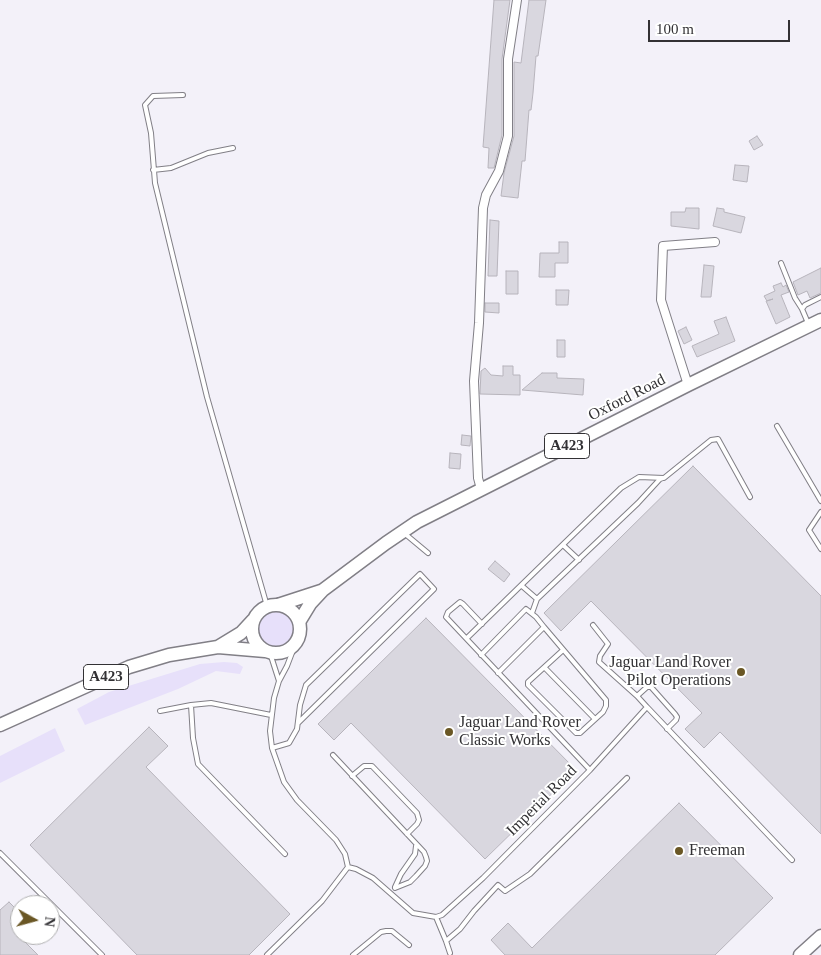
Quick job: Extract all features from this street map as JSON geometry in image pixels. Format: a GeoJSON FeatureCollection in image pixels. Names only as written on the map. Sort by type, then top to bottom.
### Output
{"type":"FeatureCollection","features":[{"type":"Feature","properties":{"kind":"highway","name":"Oxford Road"},"geometry":{"type":"LineString","coordinates":[[299,622],[310,604],[323,590],[417,522],[815,323]]}},
{"type":"Feature","properties":{"kind":"highway","name":"Oxford Road"},"geometry":{"type":"LineString","coordinates":[[272,605],[323,590]]}},
{"type":"Feature","properties":{"kind":"highway"},"geometry":{"type":"LineString","coordinates":[[272,605],[291,610],[299,622],[300,632],[295,645],[286,651],[276,654],[268,652],[254,640],[253,620],[259,612],[272,605]]}},
{"type":"Feature","properties":{"kind":"highway","name":"A423"},"geometry":{"type":"LineString","coordinates":[[218,647],[241,633],[253,620]]}},
{"type":"Feature","properties":{"kind":"highway","name":"A423"},"geometry":{"type":"LineString","coordinates":[[0,725],[129,667],[169,655],[218,647],[268,652]]}},
{"type":"Feature","properties":{"kind":"highway"},"geometry":{"type":"LineString","coordinates":[[800,955],[821,936]]}},
{"type":"Feature","properties":{"kind":"street"},"geometry":{"type":"LineString","coordinates":[[482,489],[478,478],[474,381],[479,323],[482,208],[486,195],[499,171],[508,136],[508,59],[517,0]]}},
{"type":"Feature","properties":{"kind":"street"},"geometry":{"type":"LineString","coordinates":[[688,385],[661,300],[663,246],[715,242]]}},
{"type":"Feature","properties":{"kind":"lane"},"geometry":{"type":"LineString","coordinates":[[183,96],[153,96],[145,106],[151,133],[154,183],[207,396],[272,605]]}},
{"type":"Feature","properties":{"kind":"lane"},"geometry":{"type":"LineString","coordinates":[[153,170],[176,167],[208,153],[233,148]]}},
{"type":"Feature","properties":{"kind":"lane"},"geometry":{"type":"LineString","coordinates":[[781,263],[795,298],[815,323]]}},
{"type":"Feature","properties":{"kind":"lane"},"geometry":{"type":"LineString","coordinates":[[802,309],[805,305],[821,297]]}},
{"type":"Feature","properties":{"kind":"lane"},"geometry":{"type":"LineString","coordinates":[[777,426],[821,501]]}},
{"type":"Feature","properties":{"kind":"lane"},"geometry":{"type":"LineString","coordinates":[[532,613],[537,599],[638,503],[660,479],[664,478],[712,440],[718,440],[750,497]]}},
{"type":"Feature","properties":{"kind":"lane"},"geometry":{"type":"LineString","coordinates":[[467,638],[620,488],[639,477],[664,478]]}},
{"type":"Feature","properties":{"kind":"lane"},"geometry":{"type":"LineString","coordinates":[[821,512],[809,530],[821,549]]}},
{"type":"Feature","properties":{"kind":"lane"},"geometry":{"type":"LineString","coordinates":[[402,531],[428,553]]}},
{"type":"Feature","properties":{"kind":"lane"},"geometry":{"type":"LineString","coordinates":[[562,545],[579,560]]}},
{"type":"Feature","properties":{"kind":"lane"},"geometry":{"type":"LineString","coordinates":[[272,748],[289,743],[297,729],[300,705],[306,685],[420,574],[434,589],[298,723]]}},
{"type":"Feature","properties":{"kind":"lane"},"geometry":{"type":"LineString","coordinates":[[522,586],[537,599]]}},
{"type":"Feature","properties":{"kind":"lane"},"geometry":{"type":"LineString","coordinates":[[482,624],[460,602],[448,612],[446,617],[590,770]]}},
{"type":"Feature","properties":{"kind":"lane"},"geometry":{"type":"LineString","coordinates":[[481,655],[526,609],[532,613],[562,651],[606,700],[603,712],[580,733],[576,733],[528,684],[562,651]]}},
{"type":"Feature","properties":{"kind":"lane"},"geometry":{"type":"LineString","coordinates":[[593,625],[608,644],[600,656],[599,662],[637,696],[792,860]]}},
{"type":"Feature","properties":{"kind":"lane"},"geometry":{"type":"LineString","coordinates":[[498,673],[544,627]]}},
{"type":"Feature","properties":{"kind":"lane"},"geometry":{"type":"LineString","coordinates":[[295,645],[279,681],[271,715],[272,748],[284,782],[297,800],[336,840],[345,854],[348,867]]}},
{"type":"Feature","properties":{"kind":"lane"},"geometry":{"type":"LineString","coordinates":[[268,652],[279,681]]}},
{"type":"Feature","properties":{"kind":"lane"},"geometry":{"type":"LineString","coordinates":[[545,668],[595,719]]}},
{"type":"Feature","properties":{"kind":"lane"},"geometry":{"type":"LineString","coordinates":[[637,696],[647,687],[651,687],[677,717],[667,729]]}},
{"type":"Feature","properties":{"kind":"lane"},"geometry":{"type":"LineString","coordinates":[[160,711],[191,704],[211,703],[271,715]]}},
{"type":"Feature","properties":{"kind":"lane"},"geometry":{"type":"LineString","coordinates":[[191,704],[193,738],[198,764],[285,854]]}},
{"type":"Feature","properties":{"kind":"lane","name":"Imperial Road"},"geometry":{"type":"LineString","coordinates":[[436,917],[448,911],[483,878],[590,770],[647,707]]}},
{"type":"Feature","properties":{"kind":"lane"},"geometry":{"type":"LineString","coordinates":[[333,755],[424,852],[427,861],[410,882],[395,888]]}},
{"type":"Feature","properties":{"kind":"lane"},"geometry":{"type":"LineString","coordinates":[[352,776],[364,766],[372,766],[417,813],[419,820],[407,834]]}},
{"type":"Feature","properties":{"kind":"lane"},"geometry":{"type":"LineString","coordinates":[[446,941],[460,929],[498,885],[505,891],[530,874],[627,778]]}},
{"type":"Feature","properties":{"kind":"lane"},"geometry":{"type":"LineString","coordinates":[[392,894],[401,874],[415,854],[416,845]]}},
{"type":"Feature","properties":{"kind":"lane"},"geometry":{"type":"LineString","coordinates":[[0,853],[102,955]]}},
{"type":"Feature","properties":{"kind":"lane"},"geometry":{"type":"LineString","coordinates":[[348,867],[364,872],[413,913],[436,917],[450,953]]}},
{"type":"Feature","properties":{"kind":"lane"},"geometry":{"type":"LineString","coordinates":[[267,955],[322,901],[348,867]]}},
{"type":"Feature","properties":{"kind":"lane"},"geometry":{"type":"LineString","coordinates":[[353,955],[381,932],[386,931],[392,931],[409,945]]}},
{"type":"Feature","properties":{"kind":"shaded area"},"geometry":{"type":"Polygon","coordinates":[[[276,612],[289,617],[294,630],[289,643],[276,648],[263,643],[258,630],[263,617],[276,612]]]}},
{"type":"Feature","properties":{"kind":"shaded area"},"geometry":{"type":"Polygon","coordinates":[[[237,663],[243,667],[240,674],[216,671],[178,689],[85,725],[77,709],[109,692],[200,664],[237,663]]]}},
{"type":"Feature","properties":{"kind":"shaded area"},"geometry":{"type":"Polygon","coordinates":[[[55,728],[65,751],[0,783],[0,756],[55,728]]]}},
{"type":"Feature","properties":{"kind":"building"},"geometry":{"type":"Polygon","coordinates":[[[494,0],[510,0],[502,59],[502,135],[494,168],[488,168],[489,148],[483,147],[494,0]]]}},
{"type":"Feature","properties":{"kind":"building"},"geometry":{"type":"Polygon","coordinates":[[[529,0],[546,0],[538,56],[536,56],[525,161],[522,161],[518,198],[501,196],[504,173],[514,136],[514,62],[521,63],[529,0]]]}},
{"type":"Feature","properties":{"kind":"building"},"geometry":{"type":"Polygon","coordinates":[[[757,136],[763,145],[754,150],[749,141],[757,136]]]}},
{"type":"Feature","properties":{"kind":"building"},"geometry":{"type":"Polygon","coordinates":[[[735,165],[749,166],[747,182],[733,180],[735,165]]]}},
{"type":"Feature","properties":{"kind":"building"},"geometry":{"type":"Polygon","coordinates":[[[686,208],[699,208],[699,229],[671,226],[671,212],[685,212],[686,208]]]}},
{"type":"Feature","properties":{"kind":"building"},"geometry":{"type":"Polygon","coordinates":[[[717,208],[724,209],[724,212],[745,217],[741,233],[713,226],[717,208]]]}},
{"type":"Feature","properties":{"kind":"building"},"geometry":{"type":"Polygon","coordinates":[[[490,220],[499,221],[497,276],[488,276],[490,220]]]}},
{"type":"Feature","properties":{"kind":"building"},"geometry":{"type":"Polygon","coordinates":[[[559,242],[568,242],[568,263],[555,263],[555,277],[539,277],[540,253],[559,253],[559,242]]]}},
{"type":"Feature","properties":{"kind":"building"},"geometry":{"type":"Polygon","coordinates":[[[704,265],[714,266],[711,297],[701,297],[704,265]]]}},
{"type":"Feature","properties":{"kind":"building"},"geometry":{"type":"Polygon","coordinates":[[[821,268],[821,293],[810,298],[807,291],[798,295],[793,282],[821,268]]]}},
{"type":"Feature","properties":{"kind":"building"},"geometry":{"type":"Polygon","coordinates":[[[506,271],[518,271],[518,294],[506,294],[506,271]]]}},
{"type":"Feature","properties":{"kind":"building"},"geometry":{"type":"Polygon","coordinates":[[[781,283],[783,287],[786,285],[789,292],[781,295],[790,317],[776,324],[764,296],[775,291],[773,286],[781,283]]]}},
{"type":"Feature","properties":{"kind":"building"},"geometry":{"type":"Polygon","coordinates":[[[556,290],[569,290],[568,305],[556,305],[556,290]]]}},
{"type":"Feature","properties":{"kind":"building"},"geometry":{"type":"Polygon","coordinates":[[[485,303],[499,303],[499,313],[485,312],[485,303]]]}},
{"type":"Feature","properties":{"kind":"building"},"geometry":{"type":"Polygon","coordinates":[[[726,317],[735,341],[697,357],[692,346],[719,334],[714,321],[726,317]]]}},
{"type":"Feature","properties":{"kind":"building"},"geometry":{"type":"Polygon","coordinates":[[[686,327],[692,340],[684,344],[678,331],[686,327]]]}},
{"type":"Feature","properties":{"kind":"building"},"geometry":{"type":"Polygon","coordinates":[[[557,340],[565,340],[565,357],[557,357],[557,340]]]}},
{"type":"Feature","properties":{"kind":"building"},"geometry":{"type":"Polygon","coordinates":[[[503,366],[513,366],[513,375],[520,375],[520,395],[480,394],[481,371],[485,368],[491,375],[503,376],[503,366]]]}},
{"type":"Feature","properties":{"kind":"building"},"geometry":{"type":"Polygon","coordinates":[[[542,373],[557,373],[557,378],[584,379],[583,395],[522,390],[542,373]]]}},
{"type":"Feature","properties":{"kind":"building"},"geometry":{"type":"Polygon","coordinates":[[[462,435],[471,436],[470,446],[461,445],[462,435]]]}},
{"type":"Feature","properties":{"kind":"building"},"geometry":{"type":"Polygon","coordinates":[[[450,453],[461,454],[460,469],[449,468],[450,453]]]}},
{"type":"Feature","properties":{"kind":"building","name":"Jaguar Land Rover Pilot Operations"},"geometry":{"type":"Polygon","coordinates":[[[693,466],[821,596],[821,834],[720,732],[704,748],[685,729],[702,713],[591,601],[561,631],[544,613],[693,466]]]}},
{"type":"Feature","properties":{"kind":"building"},"geometry":{"type":"Polygon","coordinates":[[[495,561],[510,574],[504,582],[488,569],[495,561]]]}},
{"type":"Feature","properties":{"kind":"building","name":"Jaguar Land Rover Classic Works"},"geometry":{"type":"Polygon","coordinates":[[[426,618],[576,770],[485,859],[351,723],[334,740],[318,724],[426,618]]]}},
{"type":"Feature","properties":{"kind":"building"},"geometry":{"type":"Polygon","coordinates":[[[149,727],[168,746],[146,767],[290,914],[249,955],[137,955],[30,845],[149,727]]]}},
{"type":"Feature","properties":{"kind":"building","name":"Freeman"},"geometry":{"type":"Polygon","coordinates":[[[679,803],[773,898],[715,955],[505,955],[491,940],[508,923],[532,948],[679,803]]]}},
{"type":"Feature","properties":{"kind":"building"},"geometry":{"type":"Polygon","coordinates":[[[10,903],[10,945],[28,945],[38,955],[0,955],[0,910],[10,903]]]}},
{"type":"Feature","properties":{"kind":"place","name":"Jaguar Land Rover Pilot Operations"},"geometry":{"type":"Point","coordinates":[741,672]}},
{"type":"Feature","properties":{"kind":"place","name":"Jaguar Land Rover Classic Works"},"geometry":{"type":"Point","coordinates":[449,732]}},
{"type":"Feature","properties":{"kind":"place","name":"Freeman"},"geometry":{"type":"Point","coordinates":[679,851]}}]}
